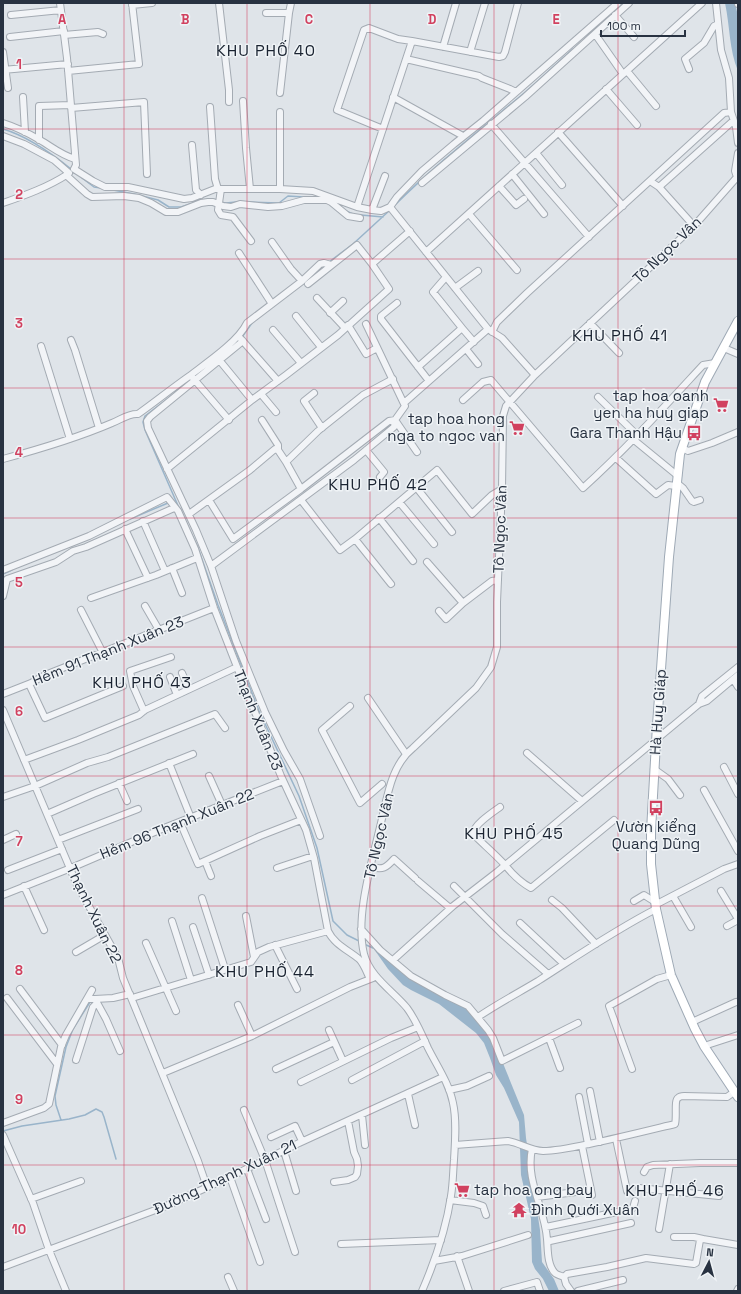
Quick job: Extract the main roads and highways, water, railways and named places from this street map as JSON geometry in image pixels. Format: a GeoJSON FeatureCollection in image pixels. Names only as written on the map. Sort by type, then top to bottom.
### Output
{"type":"FeatureCollection","features":[{"type":"Feature","properties":{"kind":"main road","name":"Hà Huy Giáp"},"geometry":{"type":"LineString","coordinates":[[736,1094],[704,1046],[671,975],[656,906],[650,864],[654,768],[668,579],[677,482],[682,448],[705,382],[738,321]]}},
{"type":"Feature","properties":{"kind":"water"},"geometry":{"type":"Polygon","coordinates":[[[725,3],[735,3],[738,16],[738,71],[731,46],[725,3]]]}},
{"type":"Feature","properties":{"kind":"water"},"geometry":{"type":"Polygon","coordinates":[[[364,935],[381,947],[396,967],[413,981],[461,1004],[481,1021],[500,1056],[524,1115],[540,1230],[542,1262],[554,1279],[559,1291],[549,1291],[532,1262],[531,1219],[521,1175],[519,1122],[504,1088],[496,1075],[484,1043],[476,1033],[439,1004],[403,985],[388,969],[364,935]]]}},
{"type":"Feature","properties":{"kind":"waterway"},"geometry":{"type":"LineString","coordinates":[[395,205],[410,190],[529,89],[573,49]]}},
{"type":"Feature","properties":{"kind":"waterway"},"geometry":{"type":"LineString","coordinates":[[3,129],[21,136],[55,157],[71,169]]}},
{"type":"Feature","properties":{"kind":"waterway"},"geometry":{"type":"LineString","coordinates":[[82,178],[94,187],[101,188]]}},
{"type":"Feature","properties":{"kind":"waterway"},"geometry":{"type":"LineString","coordinates":[[113,190],[158,200],[169,207],[181,207],[190,204]]}},
{"type":"Feature","properties":{"kind":"waterway"},"geometry":{"type":"LineString","coordinates":[[250,202],[279,203],[288,196],[304,197]]}},
{"type":"Feature","properties":{"kind":"waterway"},"geometry":{"type":"LineString","coordinates":[[220,202],[236,202]]}},
{"type":"Feature","properties":{"kind":"waterway"},"geometry":{"type":"LineString","coordinates":[[329,262],[353,244],[390,210]]}},
{"type":"Feature","properties":{"kind":"waterway"},"geometry":{"type":"LineString","coordinates":[[346,211],[353,214]]}},
{"type":"Feature","properties":{"kind":"waterway"},"geometry":{"type":"LineString","coordinates":[[361,215],[383,217]]}},
{"type":"Feature","properties":{"kind":"waterway"},"geometry":{"type":"LineString","coordinates":[[309,278],[325,266]]}},
{"type":"Feature","properties":{"kind":"waterway"},"geometry":{"type":"LineString","coordinates":[[242,337],[252,323]]}},
{"type":"Feature","properties":{"kind":"waterway"},"geometry":{"type":"LineString","coordinates":[[179,390],[145,416],[143,422],[145,430],[179,508]]}},
{"type":"Feature","properties":{"kind":"waterway"},"geometry":{"type":"LineString","coordinates":[[130,519],[168,503]]}},
{"type":"Feature","properties":{"kind":"waterway"},"geometry":{"type":"LineString","coordinates":[[191,533],[259,711],[299,796],[317,848],[333,921],[347,935],[361,942]]}},
{"type":"Feature","properties":{"kind":"waterway"},"geometry":{"type":"LineString","coordinates":[[3,574],[12,570]]}},
{"type":"Feature","properties":{"kind":"waterway"},"geometry":{"type":"LineString","coordinates":[[364,944],[373,948]]}},
{"type":"Feature","properties":{"kind":"waterway"},"geometry":{"type":"LineString","coordinates":[[61,1120],[56,1105],[55,1096],[66,1047],[73,1029],[90,1002]]}},
{"type":"Feature","properties":{"kind":"waterway"},"geometry":{"type":"LineString","coordinates":[[3,1131],[22,1126],[69,1119],[85,1115],[96,1109],[102,1112],[116,1159]]}},
{"type":"Feature","properties":{"kind":"place","name":"tap hoa oanh yen ha huy giap"},"geometry":{"type":"Point","coordinates":[721,405]}},
{"type":"Feature","properties":{"kind":"place","name":"tap hoa hong nga to ngoc van"},"geometry":{"type":"Point","coordinates":[517,428]}},
{"type":"Feature","properties":{"kind":"place","name":"Gara Thanh Hậu"},"geometry":{"type":"Point","coordinates":[694,433]}},
{"type":"Feature","properties":{"kind":"place","name":"Vườn kiểng Quang Dũng"},"geometry":{"type":"Point","coordinates":[656,808]}},
{"type":"Feature","properties":{"kind":"place","name":"tap hoa ong bay"},"geometry":{"type":"Point","coordinates":[462,1190]}},
{"type":"Feature","properties":{"kind":"place","name":"Đình Quới Xuân"},"geometry":{"type":"Point","coordinates":[519,1210]}},
{"type":"Feature","properties":{"kind":"district","name":"KHU PHỐ 40"},"geometry":{"type":"Point","coordinates":[266,50]}},
{"type":"Feature","properties":{"kind":"district","name":"KHU PHỐ 41"},"geometry":{"type":"Point","coordinates":[620,335]}},
{"type":"Feature","properties":{"kind":"district","name":"KHU PHỐ 42"},"geometry":{"type":"Point","coordinates":[378,484]}},
{"type":"Feature","properties":{"kind":"district","name":"KHU PHỐ 43"},"geometry":{"type":"Point","coordinates":[142,682]}},
{"type":"Feature","properties":{"kind":"district","name":"KHU PHỐ 45"},"geometry":{"type":"Point","coordinates":[514,833]}},
{"type":"Feature","properties":{"kind":"district","name":"KHU PHỐ 44"},"geometry":{"type":"Point","coordinates":[265,971]}},
{"type":"Feature","properties":{"kind":"district","name":"KHU PHỐ 46"},"geometry":{"type":"Point","coordinates":[675,1190]}}]}
